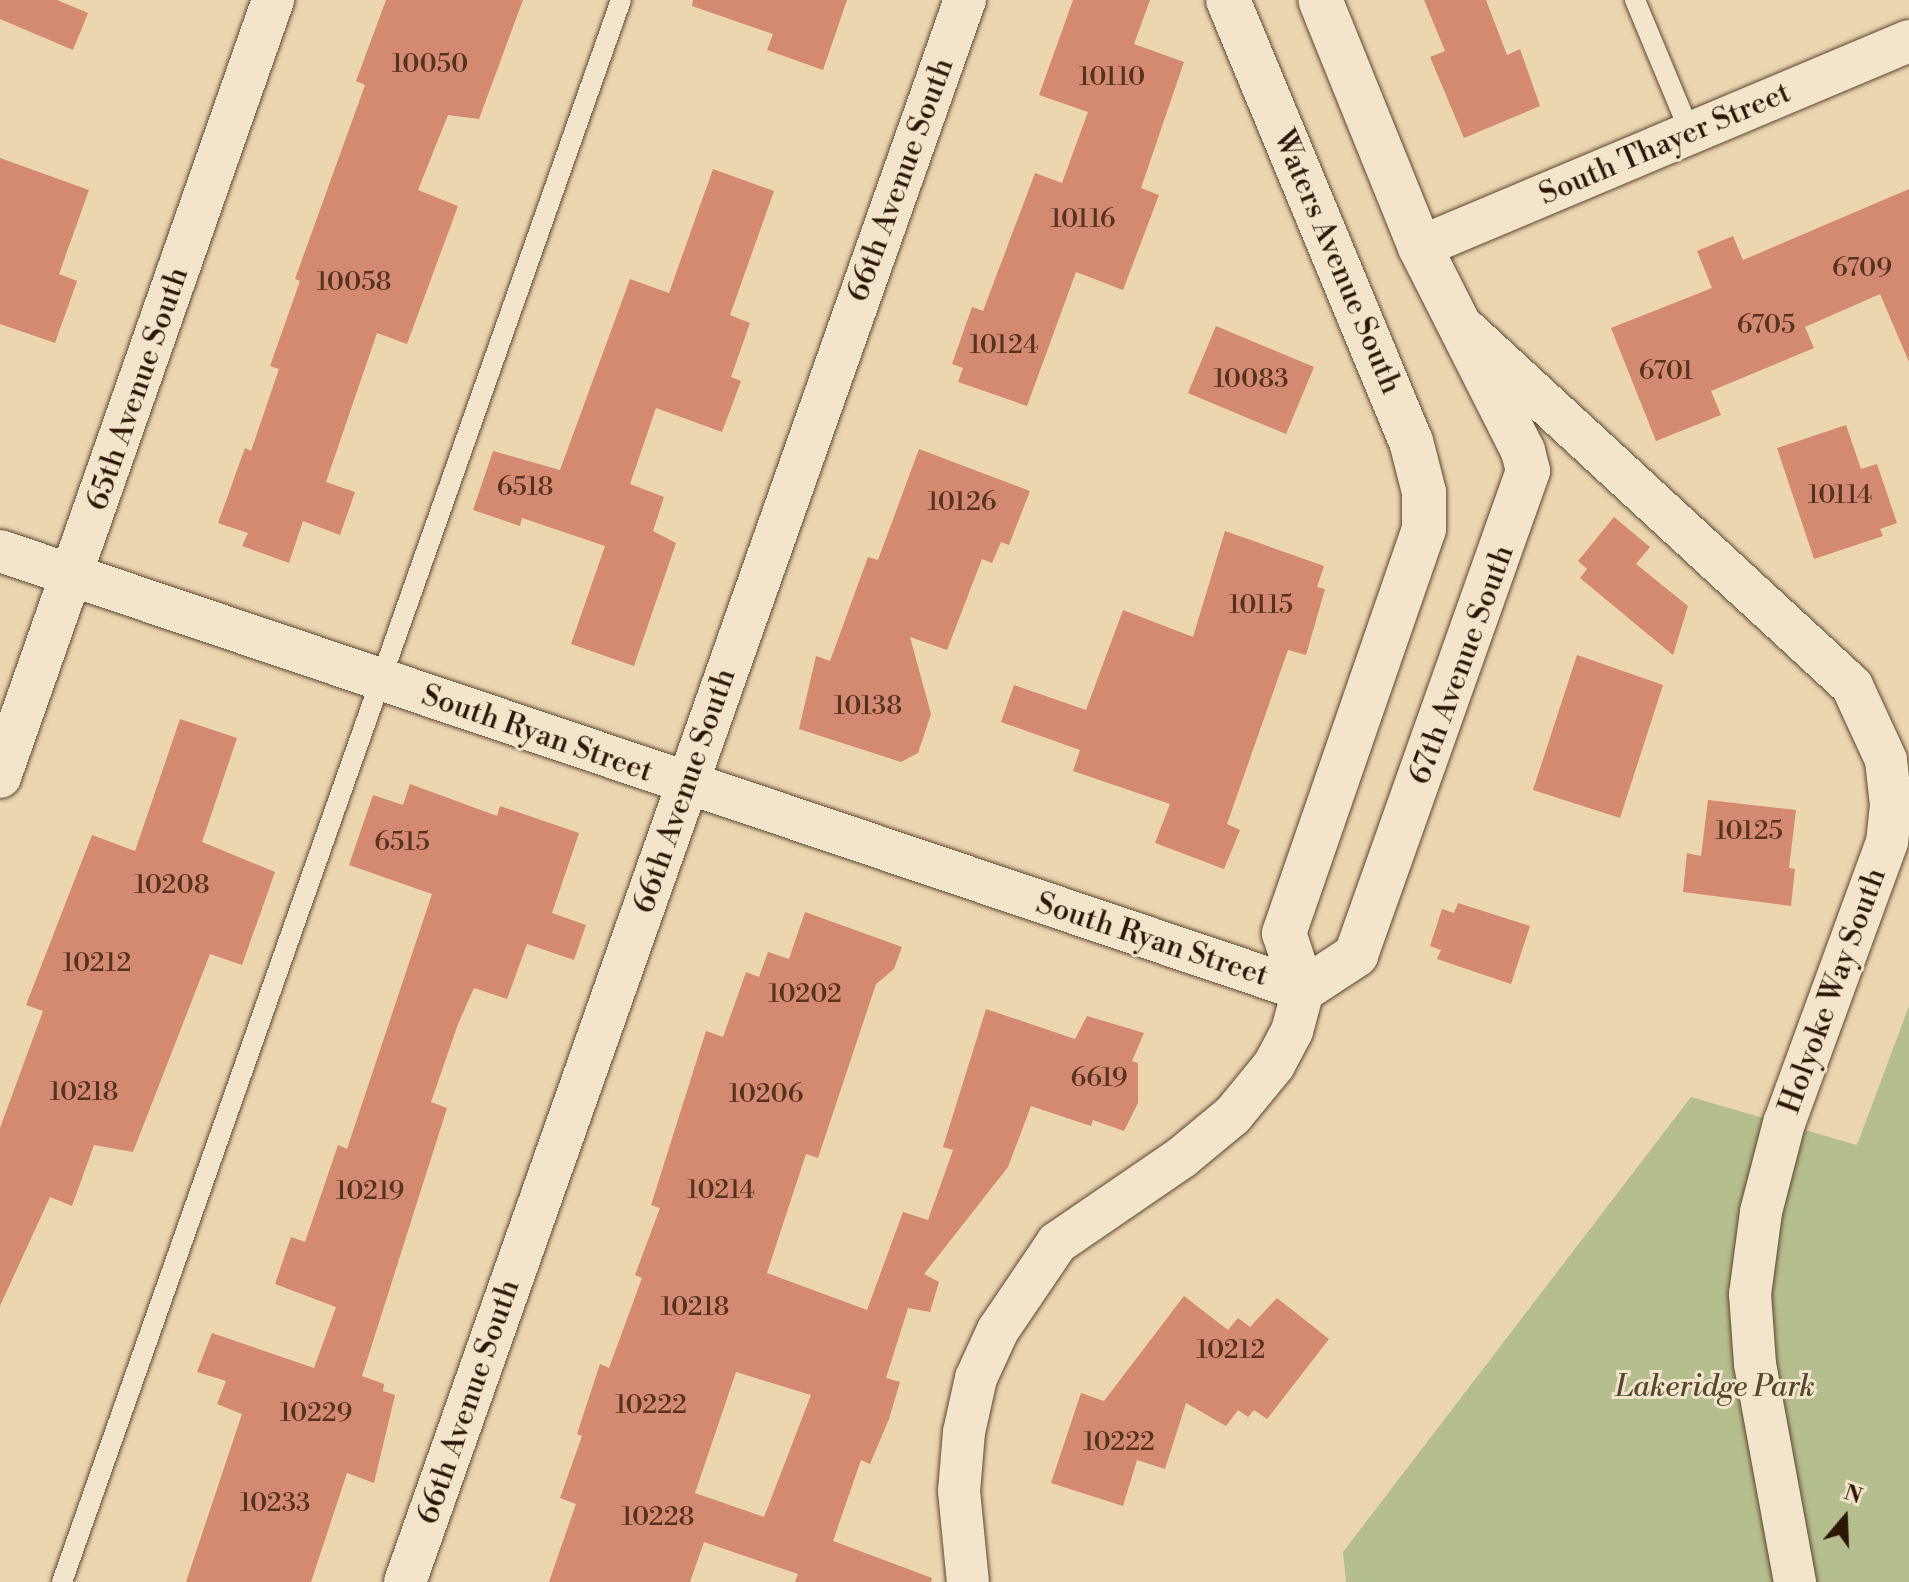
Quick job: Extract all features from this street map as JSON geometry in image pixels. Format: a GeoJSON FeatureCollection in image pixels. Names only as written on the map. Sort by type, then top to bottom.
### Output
{"type":"FeatureCollection","features":[{"type":"Feature","properties":{"kind":"street","name":"65th Avenue South"},"geometry":{"type":"LineString","coordinates":[[0,777],[273,0]]}},
{"type":"Feature","properties":{"kind":"street","name":"66th Avenue South"},"geometry":{"type":"LineString","coordinates":[[405,1582],[965,0]]}},
{"type":"Feature","properties":{"kind":"street","name":"Waters Avenue South"},"geometry":{"type":"LineString","coordinates":[[1228,0],[1411,441],[1424,492],[1424,529],[1284,933],[1303,990]]}},
{"type":"Feature","properties":{"kind":"street"},"geometry":{"type":"LineString","coordinates":[[1320,0],[1420,247]]}},
{"type":"Feature","properties":{"kind":"street","name":"South Thayer Street"},"geometry":{"type":"LineString","coordinates":[[1420,247],[1909,41]]}},
{"type":"Feature","properties":{"kind":"street","name":"Holyoke Way South"},"geometry":{"type":"LineString","coordinates":[[1420,247],[1457,321],[1852,686],[1886,760],[1891,805],[1887,842],[1784,1123],[1761,1212],[1750,1294],[1755,1364],[1795,1582]]}},
{"type":"Feature","properties":{"kind":"street","name":"67th Avenue South"},"geometry":{"type":"LineString","coordinates":[[1303,990],[1356,955],[1527,486],[1523,451],[1457,321]]}},
{"type":"Feature","properties":{"kind":"street","name":"South Ryan Street"},"geometry":{"type":"LineString","coordinates":[[0,551],[687,785],[1303,990]]}},
{"type":"Feature","properties":{"kind":"street"},"geometry":{"type":"LineString","coordinates":[[968,1582],[959,1491],[964,1432],[976,1378],[998,1330],[1057,1243],[1181,1158],[1233,1115],[1274,1065],[1292,1031],[1303,990]]}},
{"type":"Feature","properties":{"kind":"lane"},"geometry":{"type":"LineString","coordinates":[[62,1582],[383,682],[621,0]]}},
{"type":"Feature","properties":{"kind":"lane"},"geometry":{"type":"LineString","coordinates":[[1635,0],[1690,132]]}},
{"type":"Feature","properties":{"kind":"green space","name":"Lakeridge Park"},"geometry":{"type":"Polygon","coordinates":[[[1909,1006],[1909,1582],[1346,1582],[1343,1552],[1691,1097],[1857,1145],[1909,1006]]]}},
{"type":"Feature","properties":{"kind":"building"},"geometry":{"type":"Polygon","coordinates":[[[0,0],[57,0],[88,13],[73,50],[0,19],[0,0]]]}},
{"type":"Feature","properties":{"kind":"building"},"geometry":{"type":"Polygon","coordinates":[[[386,0],[523,0],[479,119],[448,115],[418,190],[458,206],[407,344],[377,333],[326,482],[355,492],[340,535],[303,521],[289,563],[242,546],[248,533],[218,523],[245,448],[251,451],[279,369],[270,366],[300,281],[295,279],[365,85],[356,81],[386,0]]]}},
{"type":"Feature","properties":{"kind":"building"},"geometry":{"type":"Polygon","coordinates":[[[693,0],[847,0],[823,70],[767,50],[773,34],[692,6],[693,0]]]}},
{"type":"Feature","properties":{"kind":"building"},"geometry":{"type":"Polygon","coordinates":[[[1073,0],[1150,0],[1134,44],[1184,62],[1141,188],[1159,195],[1123,290],[1076,272],[1027,406],[958,382],[963,368],[952,364],[972,307],[983,311],[1035,173],[1062,183],[1088,112],[1039,95],[1073,0]]]}},
{"type":"Feature","properties":{"kind":"building"},"geometry":{"type":"Polygon","coordinates":[[[1424,0],[1486,0],[1507,55],[1520,49],[1540,106],[1464,138],[1430,57],[1445,51],[1424,0]]]}},
{"type":"Feature","properties":{"kind":"building"},"geometry":{"type":"Polygon","coordinates":[[[0,158],[89,190],[59,274],[77,281],[55,343],[0,324],[0,158]]]}},
{"type":"Feature","properties":{"kind":"building"},"geometry":{"type":"Polygon","coordinates":[[[713,169],[774,191],[730,315],[750,323],[731,377],[741,381],[722,432],[656,408],[630,484],[664,497],[653,531],[676,543],[634,666],[571,644],[605,546],[522,518],[520,526],[473,510],[493,451],[560,470],[630,279],[669,293],[713,169]]]}},
{"type":"Feature","properties":{"kind":"building"},"geometry":{"type":"Polygon","coordinates":[[[1909,189],[1909,362],[1880,294],[1805,327],[1814,348],[1711,391],[1721,415],[1656,441],[1611,328],[1712,288],[1697,251],[1733,236],[1743,260],[1909,189]]]}},
{"type":"Feature","properties":{"kind":"building"},"geometry":{"type":"Polygon","coordinates":[[[1216,326],[1314,367],[1286,434],[1188,393],[1216,326]]]}},
{"type":"Feature","properties":{"kind":"building"},"geometry":{"type":"Polygon","coordinates":[[[1846,425],[1861,469],[1877,464],[1897,523],[1880,529],[1883,536],[1814,559],[1777,448],[1846,425]]]}},
{"type":"Feature","properties":{"kind":"building"},"geometry":{"type":"Polygon","coordinates":[[[919,449],[1030,491],[1009,545],[1001,542],[992,563],[982,559],[947,650],[910,637],[931,714],[918,753],[901,762],[799,729],[816,656],[830,661],[868,557],[878,560],[919,449]]]}},
{"type":"Feature","properties":{"kind":"building"},"geometry":{"type":"Polygon","coordinates":[[[1614,517],[1650,547],[1636,564],[1688,606],[1673,655],[1580,578],[1587,569],[1578,561],[1614,517]]]}},
{"type":"Feature","properties":{"kind":"building"},"geometry":{"type":"Polygon","coordinates":[[[1225,531],[1324,566],[1317,587],[1325,589],[1306,655],[1288,650],[1227,824],[1240,830],[1224,869],[1155,843],[1170,804],[1073,771],[1080,750],[1001,722],[1014,685],[1086,710],[1123,610],[1193,637],[1225,531]]]}},
{"type":"Feature","properties":{"kind":"building"},"geometry":{"type":"Polygon","coordinates":[[[1577,655],[1663,685],[1620,818],[1533,790],[1577,655]]]}},
{"type":"Feature","properties":{"kind":"building"},"geometry":{"type":"Polygon","coordinates":[[[180,719],[237,738],[202,842],[275,872],[242,965],[210,954],[133,1152],[94,1145],[72,1206],[50,1197],[0,1306],[0,1128],[43,1011],[26,1005],[92,835],[135,851],[180,719]]]}},
{"type":"Feature","properties":{"kind":"building"},"geometry":{"type":"Polygon","coordinates":[[[410,784],[497,816],[500,806],[579,833],[552,913],[586,925],[574,960],[527,944],[507,999],[474,988],[458,1024],[431,1102],[447,1108],[362,1376],[384,1384],[383,1391],[395,1395],[374,1483],[347,1473],[311,1582],[186,1582],[242,1414],[217,1404],[226,1381],[197,1372],[212,1333],[314,1368],[336,1307],[275,1284],[291,1237],[305,1242],[338,1145],[347,1149],[432,894],[349,865],[373,795],[403,805],[410,784]]]}},
{"type":"Feature","properties":{"kind":"building"},"geometry":{"type":"Polygon","coordinates":[[[1708,800],[1796,810],[1789,868],[1795,869],[1791,906],[1683,892],[1687,853],[1701,856],[1708,800]]]}},
{"type":"Feature","properties":{"kind":"building"},"geometry":{"type":"Polygon","coordinates":[[[1458,903],[1530,926],[1511,984],[1437,959],[1441,950],[1430,946],[1442,909],[1454,913],[1458,903]]]}},
{"type":"Feature","properties":{"kind":"building"},"geometry":{"type":"Polygon","coordinates":[[[805,912],[902,947],[894,969],[876,984],[818,1158],[806,1154],[767,1273],[867,1310],[903,1212],[928,1220],[953,1150],[943,1147],[986,1009],[1075,1039],[1087,1016],[1144,1033],[1132,1061],[1138,1063],[1138,1103],[1124,1131],[1093,1120],[1091,1126],[1031,1106],[1008,1167],[924,1274],[939,1282],[930,1312],[908,1308],[886,1378],[900,1382],[889,1419],[870,1464],[861,1460],[833,1541],[932,1578],[931,1582],[795,1582],[798,1574],[704,1542],[690,1582],[549,1582],[576,1504],[560,1498],[582,1436],[577,1434],[600,1364],[609,1368],[642,1278],[635,1275],[660,1208],[651,1205],[706,1031],[723,1037],[746,972],[759,977],[768,952],[789,959],[805,912]],[[736,1372],[695,1493],[764,1517],[811,1395],[736,1372]]]}},
{"type":"Feature","properties":{"kind":"building"},"geometry":{"type":"Polygon","coordinates":[[[1184,1296],[1228,1330],[1238,1318],[1250,1327],[1277,1298],[1329,1339],[1267,1419],[1254,1410],[1248,1417],[1238,1410],[1226,1426],[1186,1403],[1165,1469],[1137,1460],[1123,1506],[1051,1483],[1081,1393],[1104,1401],[1184,1296]]]}}]}
